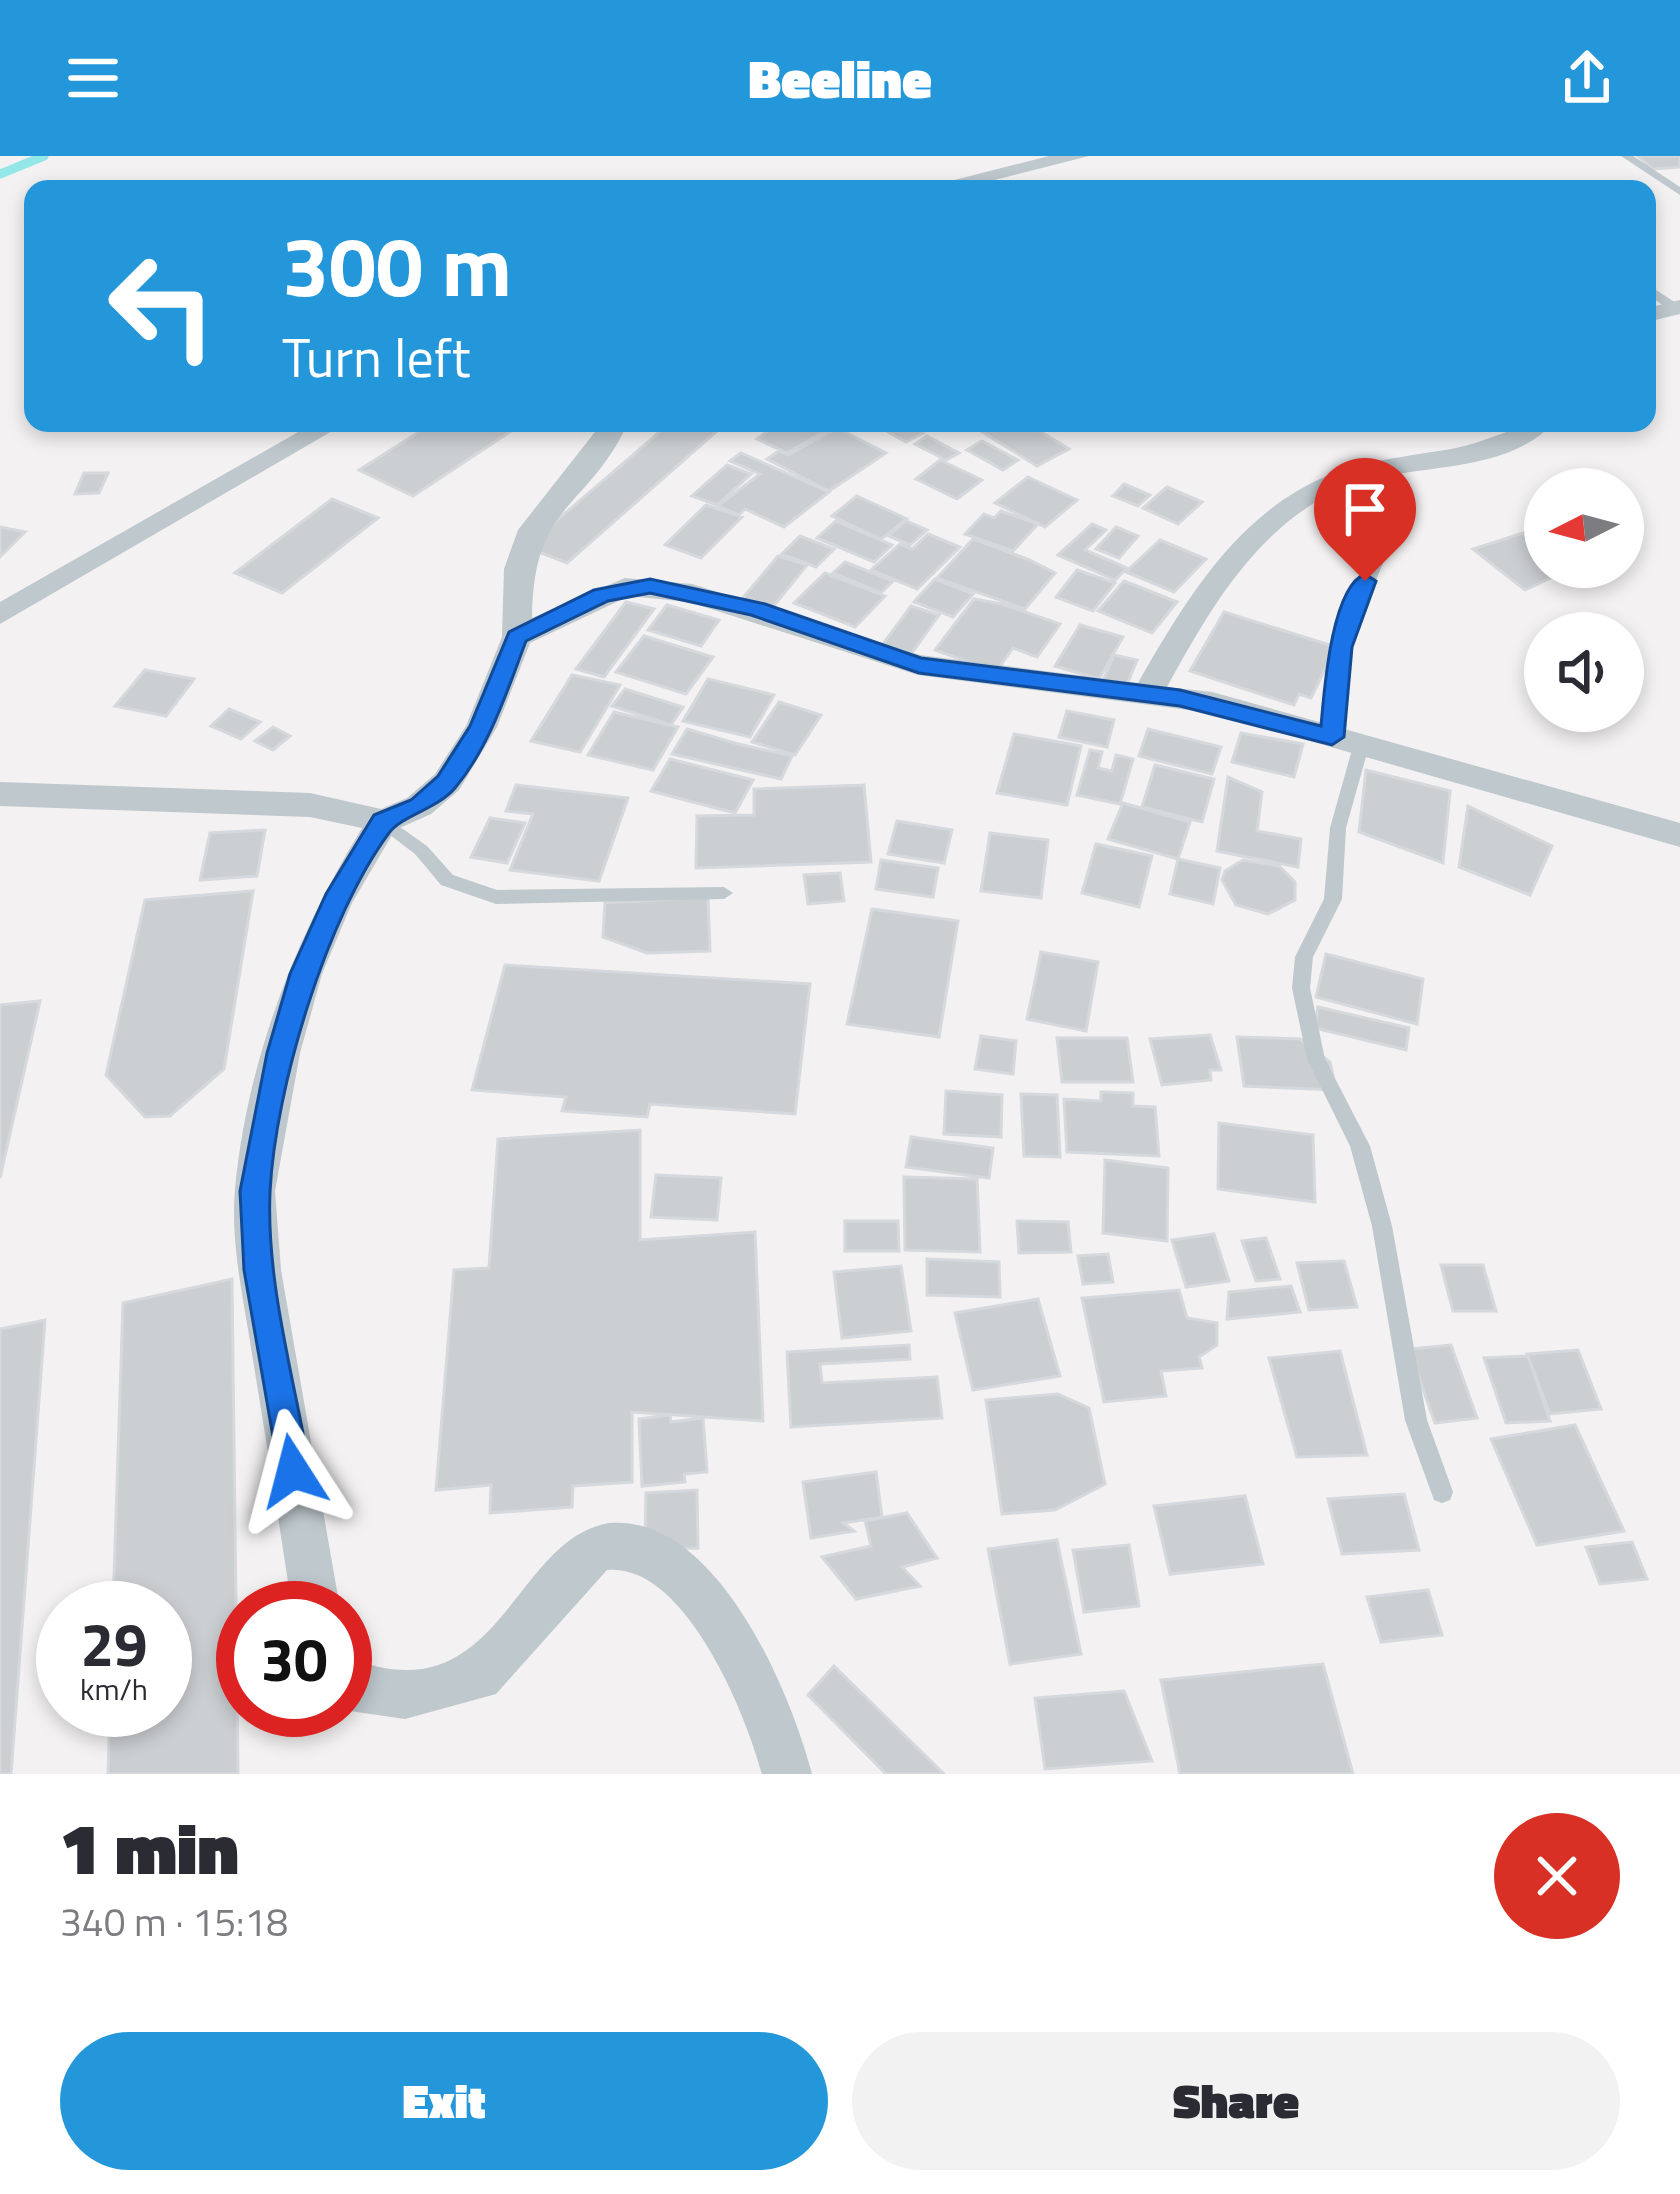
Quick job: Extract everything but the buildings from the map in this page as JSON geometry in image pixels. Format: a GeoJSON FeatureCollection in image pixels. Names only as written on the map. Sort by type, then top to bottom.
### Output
{"type":"FeatureCollection","features":[{"type":"Feature","properties":{"kind":"street"},"geometry":{"type":"LineString","coordinates":[[970,180],[1078,156]]}},
{"type":"Feature","properties":{"kind":"street"},"geometry":{"type":"LineString","coordinates":[[0,615],[317,432]]}},
{"type":"Feature","properties":{"kind":"street"},"geometry":{"type":"LineString","coordinates":[[0,794],[310,805],[383,821],[419,806],[447,782],[482,727],[517,637],[518,568],[532,530],[611,432]]}},
{"type":"Feature","properties":{"kind":"street"},"geometry":{"type":"LineString","coordinates":[[1148,692],[1204,594],[1254,533],[1336,482],[1383,468],[1487,451],[1523,432]]}},
{"type":"Feature","properties":{"kind":"street"},"geometry":{"type":"LineString","coordinates":[[517,637],[602,595],[650,586],[757,609],[919,665],[1212,704],[1680,835]]}},
{"type":"Feature","properties":{"kind":"street"},"geometry":{"type":"LineString","coordinates":[[312,1581],[260,1270],[255,1191],[281,1053],[304,974],[335,901],[383,821]]}},
{"type":"Feature","properties":{"kind":"street"},"geometry":{"type":"LineString","coordinates":[[372,1690],[405,1694],[479,1677],[595,1549],[617,1544],[646,1549],[665,1561],[706,1605],[770,1717],[787,1774]]}},
{"type":"Feature","properties":{"kind":"lane"},"geometry":{"type":"LineString","coordinates":[[1626,156],[1680,192]]}},
{"type":"Feature","properties":{"kind":"lane"},"geometry":{"type":"LineString","coordinates":[[1336,482],[1393,523],[1340,647],[1345,791],[1333,899],[1304,957],[1301,988],[1316,1059],[1366,1166],[1382,1226],[1417,1420],[1442,1492]]}},
{"type":"Feature","properties":{"kind":"lane"},"geometry":{"type":"LineString","coordinates":[[383,821],[421,850],[446,880],[496,897],[724,893]]}},
{"type":"Feature","properties":{"kind":"waterway"},"geometry":{"type":"LineString","coordinates":[[0,174],[44,156]]}},
{"type":"Feature","properties":{"kind":"route"},"geometry":{"type":"LineString","coordinates":[[293,1471],[260,1270],[255,1191],[281,1053],[304,974],[335,901],[383,821],[419,806],[447,782],[482,727],[517,637],[602,595],[625,587],[650,586],[757,609],[872,653],[919,665],[1148,692],[1332,737],[1340,647],[1365,581]]}}]}
